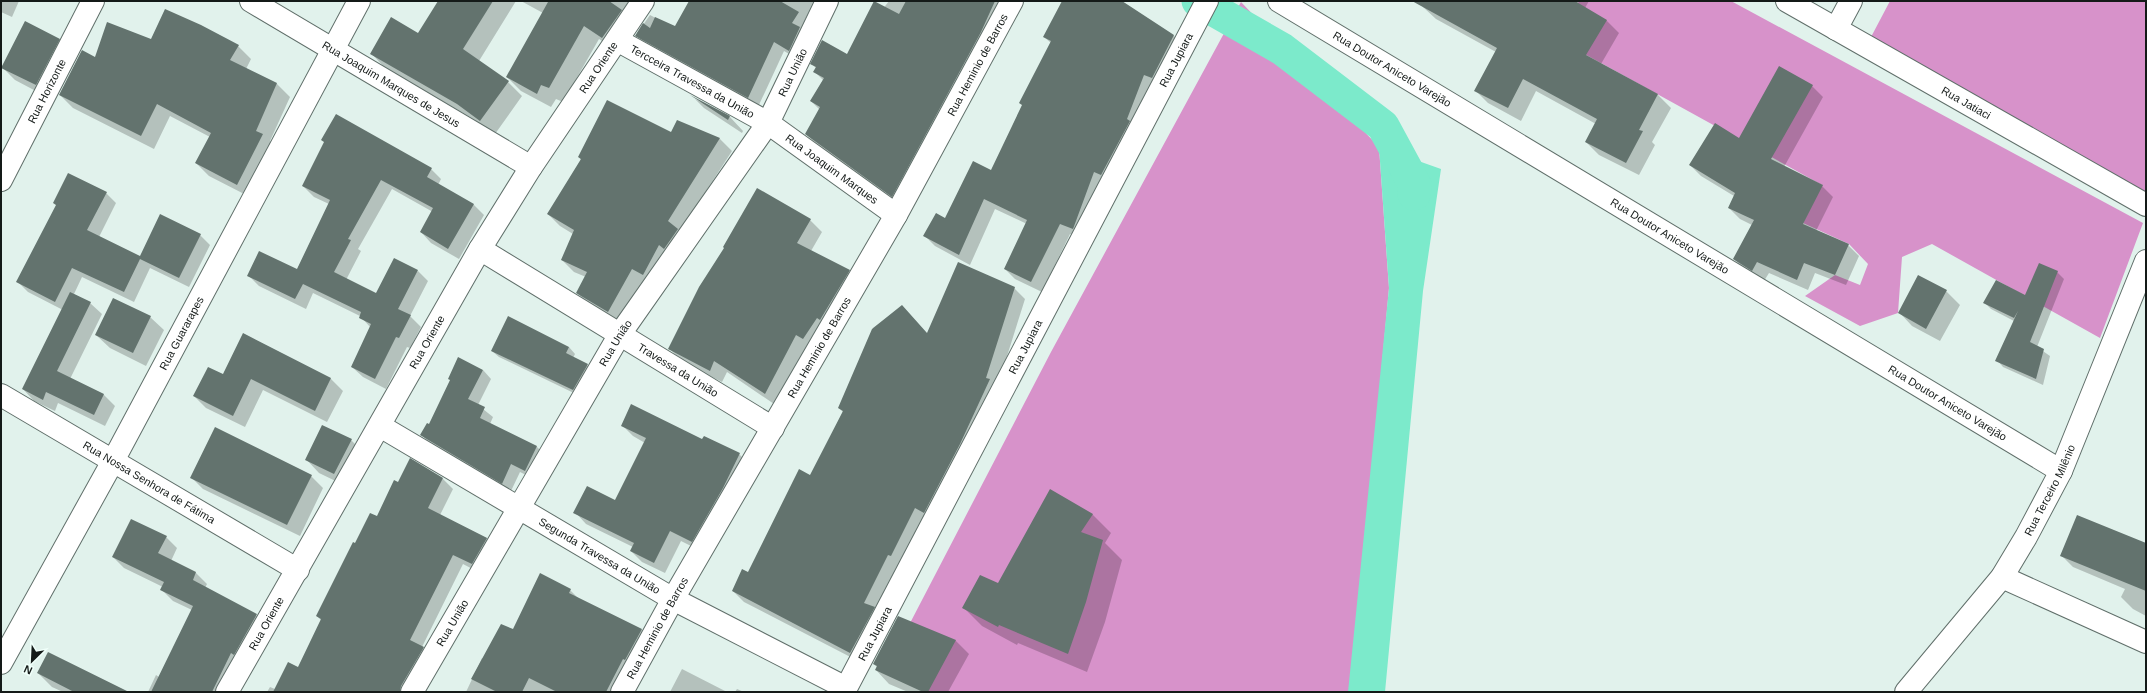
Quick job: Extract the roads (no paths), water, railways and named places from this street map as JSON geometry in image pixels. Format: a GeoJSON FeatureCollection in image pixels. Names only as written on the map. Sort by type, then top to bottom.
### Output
{"type":"FeatureCollection","features":[{"type":"Feature","properties":{"kind":"street","name":"Rua Horizonte"},"geometry":{"type":"LineString","coordinates":[[1,180],[93,1]]}},
{"type":"Feature","properties":{"kind":"street","name":"Rua Joaquim Marques de Jesus"},"geometry":{"type":"LineString","coordinates":[[251,1],[531,167]]}},
{"type":"Feature","properties":{"kind":"street","name":"Rua Guararapes"},"geometry":{"type":"LineString","coordinates":[[1,663],[113,460],[359,1]]}},
{"type":"Feature","properties":{"kind":"street","name":"Rua Oriente"},"geometry":{"type":"LineString","coordinates":[[227,692],[480,249],[531,167],[643,1]]}},
{"type":"Feature","properties":{"kind":"street","name":"Rua União"},"geometry":{"type":"LineString","coordinates":[[412,692],[620,334],[768,123],[827,1]]}},
{"type":"Feature","properties":{"kind":"street","name":"Rua Heminio de Barros"},"geometry":{"type":"LineString","coordinates":[[622,692],[673,599],[896,215],[1012,1]]}},
{"type":"Feature","properties":{"kind":"street","name":"Rua Jupiara"},"geometry":{"type":"LineString","coordinates":[[845,690],[1207,1]]}},
{"type":"Feature","properties":{"kind":"street","name":"Rua Doutor Aniceto Varejão"},"geometry":{"type":"LineString","coordinates":[[1279,1],[2062,470]]}},
{"type":"Feature","properties":{"kind":"street","name":"Rua Jatiaci"},"geometry":{"type":"LineString","coordinates":[[1787,1],[2146,205]]}},
{"type":"Feature","properties":{"kind":"street"},"geometry":{"type":"LineString","coordinates":[[1836,29],[1851,1]]}},
{"type":"Feature","properties":{"kind":"street","name":"Tercceira Travessa da União"},"geometry":{"type":"LineString","coordinates":[[617,40],[768,123]]}},
{"type":"Feature","properties":{"kind":"street","name":"Rua Joaquim Marques"},"geometry":{"type":"LineString","coordinates":[[768,123],[896,215]]}},
{"type":"Feature","properties":{"kind":"street","name":"Travessa da União"},"geometry":{"type":"LineString","coordinates":[[480,249],[773,428]]}},
{"type":"Feature","properties":{"kind":"street","name":"Rua Terceiro Milênio"},"geometry":{"type":"LineString","coordinates":[[1906,692],[2002,577],[2026,537],[2062,470],[2141,289],[2146,260]]}},
{"type":"Feature","properties":{"kind":"street","name":"Rua Nossa Senhora de Fátima"},"geometry":{"type":"LineString","coordinates":[[1,395],[298,570]]}},
{"type":"Feature","properties":{"kind":"street","name":"Segunda Travessa da União"},"geometry":{"type":"LineString","coordinates":[[380,426],[673,599],[845,690]]}},
{"type":"Feature","properties":{"kind":"street"},"geometry":{"type":"LineString","coordinates":[[2002,577],[2146,642]]}},
{"type":"Feature","properties":{"kind":"waterway"},"geometry":{"type":"LineString","coordinates":[[1198,1],[1282,49],[1383,126],[1415,185],[1414,194]]}}]}
